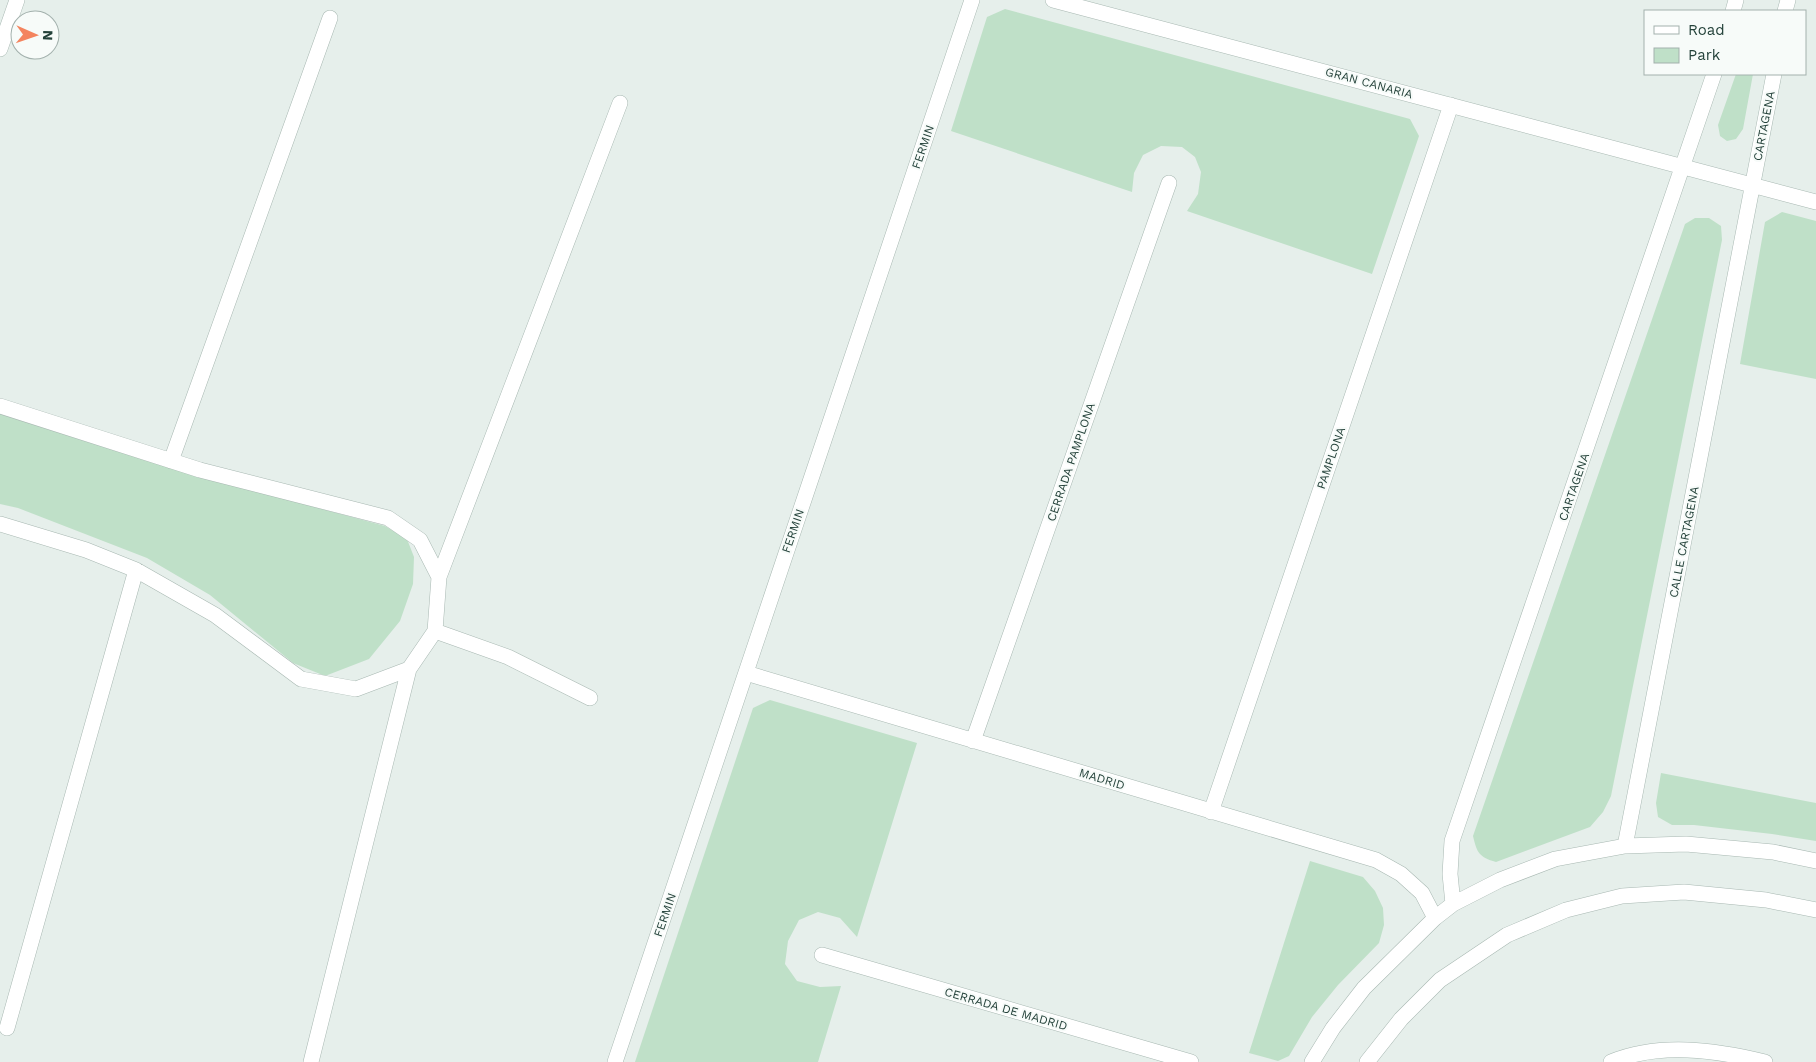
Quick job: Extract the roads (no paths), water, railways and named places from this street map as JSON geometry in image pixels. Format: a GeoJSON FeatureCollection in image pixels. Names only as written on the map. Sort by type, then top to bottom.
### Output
{"type":"FeatureCollection","features":[{"type":"Feature","properties":{"kind":"street"},"geometry":{"type":"LineString","coordinates":[[0,49],[17,0]]}},
{"type":"Feature","properties":{"kind":"street","name":"FERMIN"},"geometry":{"type":"LineString","coordinates":[[615,1062],[972,0]]}},
{"type":"Feature","properties":{"kind":"street","name":"GRAN CANARIA"},"geometry":{"type":"LineString","coordinates":[[1053,0],[1753,186]]}},
{"type":"Feature","properties":{"kind":"street"},"geometry":{"type":"LineString","coordinates":[[171,461],[330,18]]}},
{"type":"Feature","properties":{"kind":"street","name":"CARTAGENA"},"geometry":{"type":"LineString","coordinates":[[1453,904],[1450,874],[1452,841],[1684,167],[1714,75]]}},
{"type":"Feature","properties":{"kind":"street","name":"CARTAGENA"},"geometry":{"type":"LineString","coordinates":[[1743,238],[1774,75]]}},
{"type":"Feature","properties":{"kind":"street"},"geometry":{"type":"LineString","coordinates":[[311,1062],[409,669],[435,631],[439,577],[620,103]]}},
{"type":"Feature","properties":{"kind":"street","name":"PAMPLONA"},"geometry":{"type":"LineString","coordinates":[[1211,812],[1451,105]]}},
{"type":"Feature","properties":{"kind":"street","name":"CERRADA PAMPLONA"},"geometry":{"type":"LineString","coordinates":[[973,741],[1169,183]]}},
{"type":"Feature","properties":{"kind":"street"},"geometry":{"type":"LineString","coordinates":[[1753,186],[1816,202]]}},
{"type":"Feature","properties":{"kind":"street","name":"CALLE CARTAGENA"},"geometry":{"type":"LineString","coordinates":[[1625,846],[1743,238]]}},
{"type":"Feature","properties":{"kind":"street"},"geometry":{"type":"LineString","coordinates":[[0,406],[200,470],[388,518],[420,540],[439,577]]}},
{"type":"Feature","properties":{"kind":"street"},"geometry":{"type":"LineString","coordinates":[[0,524],[86,550],[136,570],[215,616],[301,678],[356,690],[409,669]]}},
{"type":"Feature","properties":{"kind":"street"},"geometry":{"type":"LineString","coordinates":[[7,1028],[136,570]]}},
{"type":"Feature","properties":{"kind":"street"},"geometry":{"type":"LineString","coordinates":[[435,631],[508,657],[590,698]]}},
{"type":"Feature","properties":{"kind":"street","name":"MADRID"},"geometry":{"type":"LineString","coordinates":[[746,673],[1376,860],[1408,880],[1422,894],[1435,918]]}},
{"type":"Feature","properties":{"kind":"street"},"geometry":{"type":"LineString","coordinates":[[1312,1062],[1332,1028],[1364,988],[1435,918],[1453,904],[1500,880],[1555,859],[1625,846],[1686,844],[1773,852],[1816,860]]}},
{"type":"Feature","properties":{"kind":"street"},"geometry":{"type":"LineString","coordinates":[[1367,1062],[1401,1019],[1440,980],[1507,935],[1566,910],[1622,896],[1684,892],[1766,900],[1816,910]]}},
{"type":"Feature","properties":{"kind":"street","name":"CERRADA DE MADRID"},"geometry":{"type":"LineString","coordinates":[[822,956],[1191,1062]]}},
{"type":"Feature","properties":{"kind":"street"},"geometry":{"type":"LineString","coordinates":[[1611,1062],[1649,1052],[1685,1049],[1765,1062]]}}]}
